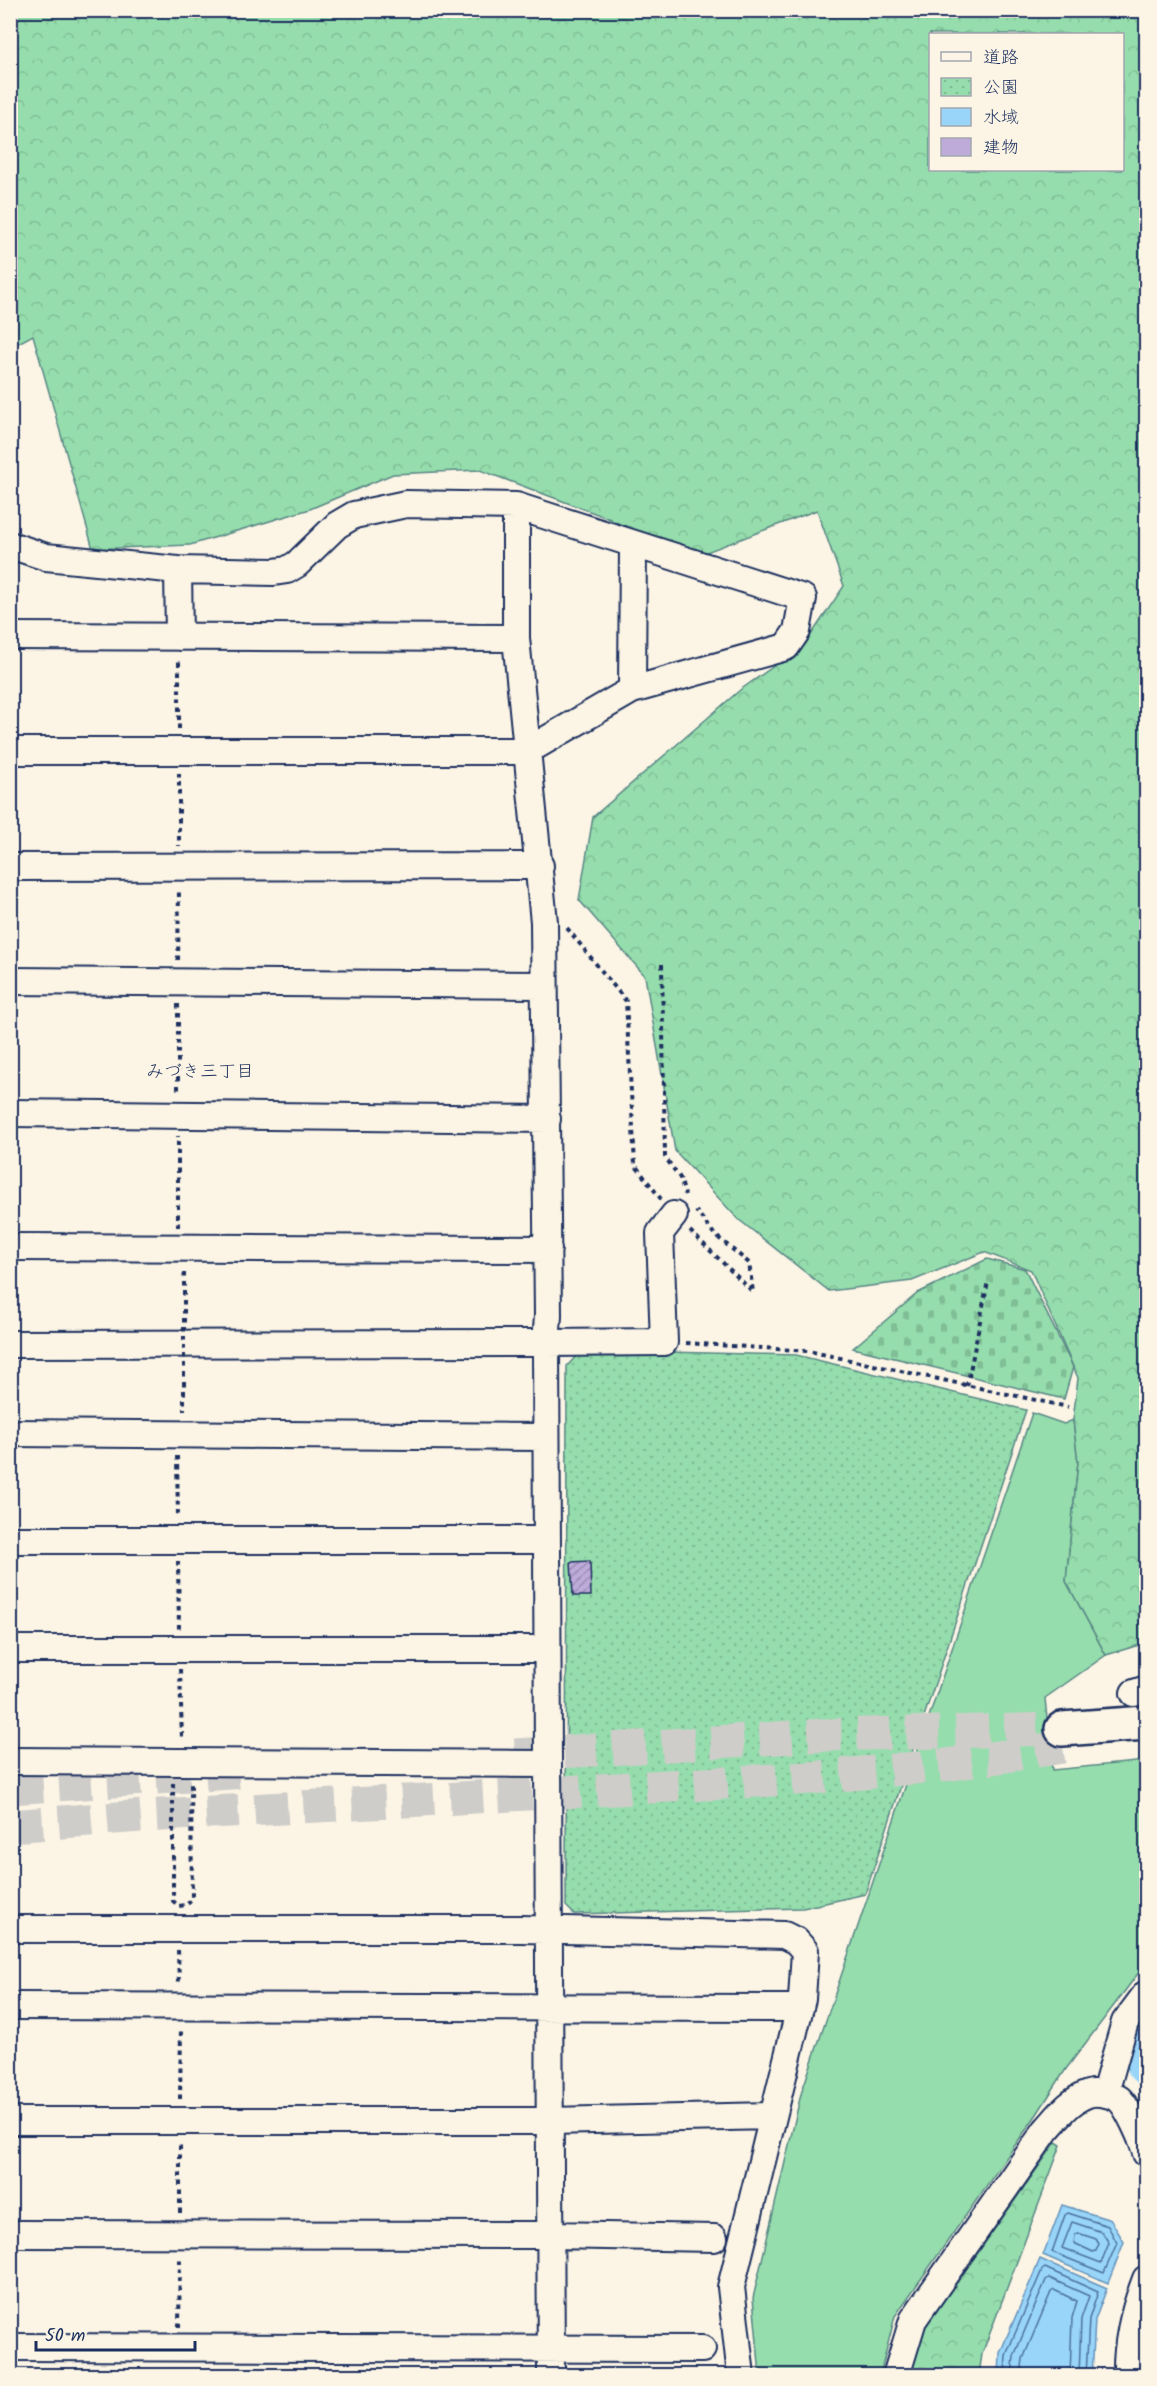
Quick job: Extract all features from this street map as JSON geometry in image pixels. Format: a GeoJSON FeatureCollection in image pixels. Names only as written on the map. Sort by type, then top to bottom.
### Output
{"type":"FeatureCollection","features":[{"type":"Feature","properties":{"kind":"highway"},"geometry":{"type":"LineString","coordinates":[[1146,1723],[1063,1738],[1146,1740]]}},
{"type":"Feature","properties":{"kind":"street"},"geometry":{"type":"LineString","coordinates":[[10,545],[46,557],[178,570],[274,572],[287,570],[297,564],[344,520],[354,515],[406,504],[516,506],[803,598],[797,631],[786,647],[632,690],[527,751],[10,751]]}},
{"type":"Feature","properties":{"kind":"street"},"geometry":{"type":"LineString","coordinates":[[516,506],[516,638],[544,922],[548,1249],[545,1437],[551,2376]]}},
{"type":"Feature","properties":{"kind":"street"},"geometry":{"type":"LineString","coordinates":[[632,690],[633,544]]}},
{"type":"Feature","properties":{"kind":"street"},"geometry":{"type":"LineString","coordinates":[[178,570],[179,637]]}},
{"type":"Feature","properties":{"kind":"street"},"geometry":{"type":"LineString","coordinates":[[10,636],[516,638]]}},
{"type":"Feature","properties":{"kind":"street"},"geometry":{"type":"LineString","coordinates":[[10,867],[540,866]]}},
{"type":"Feature","properties":{"kind":"street"},"geometry":{"type":"LineString","coordinates":[[10,981],[543,985]]}},
{"type":"Feature","properties":{"kind":"street"},"geometry":{"type":"LineString","coordinates":[[10,1113],[547,1119]]}},
{"type":"Feature","properties":{"kind":"street"},"geometry":{"type":"LineString","coordinates":[[10,1344],[664,1342],[660,1233],[684,1206]]}},
{"type":"Feature","properties":{"kind":"street"},"geometry":{"type":"LineString","coordinates":[[10,1247],[548,1249]]}},
{"type":"Feature","properties":{"kind":"street"},"geometry":{"type":"LineString","coordinates":[[10,1433],[181,1423],[545,1437]]}},
{"type":"Feature","properties":{"kind":"street"},"geometry":{"type":"LineString","coordinates":[[10,1540],[546,1540]]}},
{"type":"Feature","properties":{"kind":"street"},"geometry":{"type":"LineString","coordinates":[[10,1649],[547,1649]]}},
{"type":"Feature","properties":{"kind":"street"},"geometry":{"type":"LineString","coordinates":[[10,1761],[182,1767],[547,1764]]}},
{"type":"Feature","properties":{"kind":"street"},"geometry":{"type":"LineString","coordinates":[[10,1929],[549,1929],[784,1935],[796,1941],[805,1951],[800,2008],[731,2288],[741,2376]]}},
{"type":"Feature","properties":{"kind":"street"},"geometry":{"type":"LineString","coordinates":[[1105,2093],[1125,2022],[1146,1994]]}},
{"type":"Feature","properties":{"kind":"street"},"geometry":{"type":"LineString","coordinates":[[10,2007],[800,2008]]}},
{"type":"Feature","properties":{"kind":"street"},"geometry":{"type":"LineString","coordinates":[[896,2376],[913,2320],[1046,2130],[1071,2104],[1089,2093],[1105,2093],[1119,2100],[1143,2139],[1146,2152]]}},
{"type":"Feature","properties":{"kind":"street"},"geometry":{"type":"LineString","coordinates":[[10,2121],[550,2121],[773,2116]]}},
{"type":"Feature","properties":{"kind":"street"},"geometry":{"type":"LineString","coordinates":[[10,2234],[551,2235],[714,2238]]}},
{"type":"Feature","properties":{"kind":"street"},"geometry":{"type":"LineString","coordinates":[[1127,2376],[1128,2344],[1146,2279]]}},
{"type":"Feature","properties":{"kind":"street"},"geometry":{"type":"LineString","coordinates":[[10,2347],[702,2349]]}},
{"type":"Feature","properties":{"kind":"path"},"geometry":{"type":"LineString","coordinates":[[179,637],[177,1248],[184,1273],[178,1540],[182,1767],[191,1783],[192,1900],[186,1905],[179,1906],[173,1901],[172,1784],[182,1767]]}},
{"type":"Feature","properties":{"kind":"path"},"geometry":{"type":"LineString","coordinates":[[544,922],[564,925],[626,1001],[635,1165],[684,1206],[749,1263],[753,1292],[684,1206],[680,1178],[665,1157],[662,964]]}},
{"type":"Feature","properties":{"kind":"path"},"geometry":{"type":"LineString","coordinates":[[967,1386],[988,1281]]}},
{"type":"Feature","properties":{"kind":"path"},"geometry":{"type":"LineString","coordinates":[[664,1342],[808,1352],[1068,1407]]}},
{"type":"Feature","properties":{"kind":"path"},"geometry":{"type":"LineString","coordinates":[[177,1948],[181,2007],[179,2347]]}},
{"type":"Feature","properties":{"kind":"green space"},"geometry":{"type":"Polygon","coordinates":[[[11,11],[1146,11],[1146,1643],[1106,1655],[1066,1581],[1078,1462],[1073,1420],[1078,1378],[1031,1270],[984,1252],[912,1281],[829,1291],[738,1219],[675,1151],[645,976],[579,900],[593,817],[740,690],[805,644],[844,586],[817,510],[691,558],[605,517],[480,470],[393,474],[310,509],[190,545],[93,549],[33,335],[11,347],[11,11]]]}},
{"type":"Feature","properties":{"kind":"green space"},"geometry":{"type":"Polygon","coordinates":[[[987,1259],[1025,1269],[1073,1367],[1064,1399],[853,1348],[918,1293],[987,1259]]]}},
{"type":"Feature","properties":{"kind":"green space"},"geometry":{"type":"Polygon","coordinates":[[[582,1350],[796,1355],[1026,1410],[865,1894],[803,1908],[574,1914],[566,1906],[567,1366],[582,1350]]]}},
{"type":"Feature","properties":{"kind":"green space"},"geometry":{"type":"Polygon","coordinates":[[[1032,1413],[1064,1424],[1073,1420],[1078,1462],[1066,1581],[1106,1655],[1045,1698],[1052,1770],[1146,1761],[1146,1963],[1066,2069],[895,2316],[880,2375],[760,2375],[753,2298],[801,2094],[1032,1413]]]}},
{"type":"Feature","properties":{"kind":"green space"},"geometry":{"type":"Polygon","coordinates":[[[1056,2142],[1061,2145],[982,2354],[979,2375],[909,2376],[924,2329],[1056,2142]]]}},
{"type":"Feature","properties":{"kind":"water"},"geometry":{"type":"Polygon","coordinates":[[[1062,2205],[1111,2220],[1124,2242],[1108,2283],[1043,2255],[1062,2205]]]}},
{"type":"Feature","properties":{"kind":"water"},"geometry":{"type":"Polygon","coordinates":[[[1040,2259],[1107,2288],[1095,2320],[1092,2375],[999,2375],[1000,2353],[1040,2259]]]}},
{"type":"Feature","properties":{"kind":"building"},"geometry":{"type":"Polygon","coordinates":[[[590,1561],[591,1596],[573,1596],[571,1562],[590,1561]]]}},
{"type":"Feature","properties":{"kind":"waterway"},"geometry":{"type":"LineString","coordinates":[[1146,2039],[1144,2058],[1146,2066]]}},
{"type":"Feature","properties":{"kind":"tunnel"},"geometry":{"type":"LineString","coordinates":[[515,1755],[824,1735],[1060,1729]]}},
{"type":"Feature","properties":{"kind":"tunnel"},"geometry":{"type":"LineString","coordinates":[[10,1826],[142,1816],[810,1778],[946,1765],[1063,1747]]}},
{"type":"Feature","properties":{"kind":"tunnel"},"geometry":{"type":"LineString","coordinates":[[10,1788],[248,1772]]}},
{"type":"Feature","properties":{"kind":"district","name":"みづき三丁目"},"geometry":{"type":"Point","coordinates":[200,1071]}}]}
